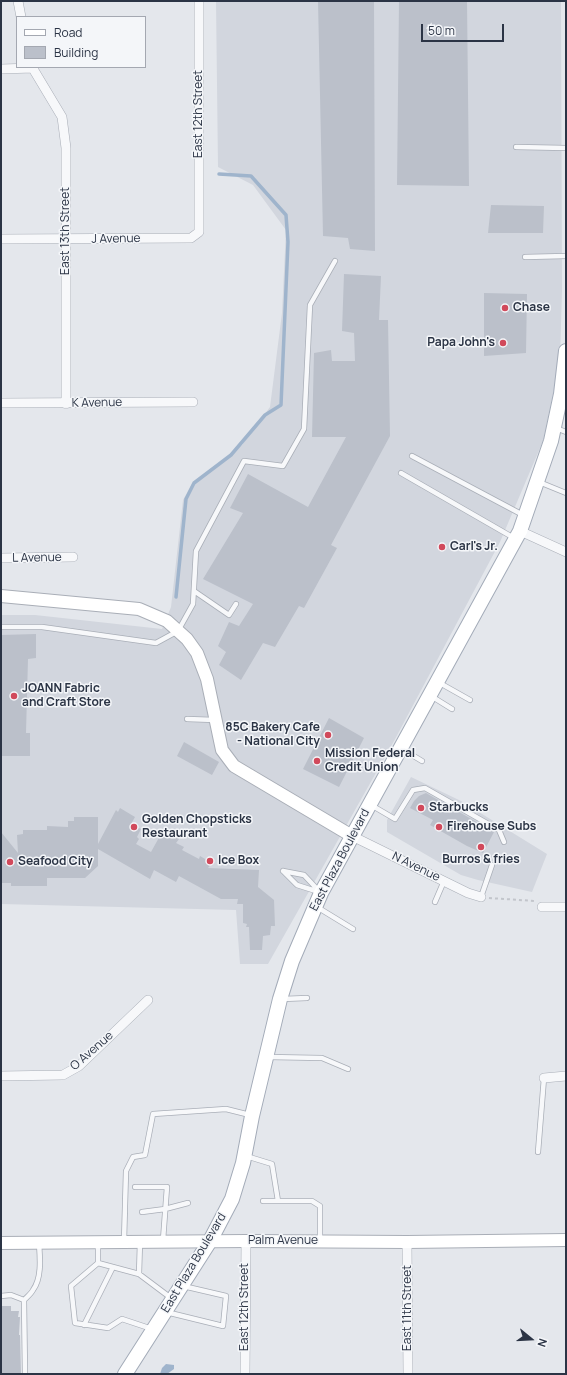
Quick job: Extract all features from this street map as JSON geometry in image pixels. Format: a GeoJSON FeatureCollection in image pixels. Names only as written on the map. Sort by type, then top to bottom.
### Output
{"type":"FeatureCollection","features":[{"type":"Feature","properties":{"kind":"main road","name":"East Plaza Boulevard"},"geometry":{"type":"LineString","coordinates":[[127,1373],[210,1241],[232,1199],[244,1156],[280,999],[292,961],[318,899],[518,535],[551,441],[560,430],[561,394],[566,350]]}},
{"type":"Feature","properties":{"kind":"street"},"geometry":{"type":"LineString","coordinates":[[18,1],[21,16]]}},
{"type":"Feature","properties":{"kind":"street","name":"East 12th Street"},"geometry":{"type":"LineString","coordinates":[[199,1],[200,227]]}},
{"type":"Feature","properties":{"kind":"street"},"geometry":{"type":"LineString","coordinates":[[1,69],[17,68]]}},
{"type":"Feature","properties":{"kind":"street","name":"East 13th Street"},"geometry":{"type":"LineString","coordinates":[[34,68],[62,117],[66,148],[66,404]]}},
{"type":"Feature","properties":{"kind":"street","name":"J Avenue"},"geometry":{"type":"LineString","coordinates":[[1,239],[67,240],[191,238],[199,232],[200,227]]}},
{"type":"Feature","properties":{"kind":"street","name":"K Avenue"},"geometry":{"type":"LineString","coordinates":[[1,403],[66,404],[193,402]]}},
{"type":"Feature","properties":{"kind":"street"},"geometry":{"type":"LineString","coordinates":[[518,535],[566,552]]}},
{"type":"Feature","properties":{"kind":"street","name":"L Avenue"},"geometry":{"type":"LineString","coordinates":[[1,558],[73,557]]}},
{"type":"Feature","properties":{"kind":"street"},"geometry":{"type":"LineString","coordinates":[[1,596],[139,609],[167,621],[187,639],[197,653],[207,679],[222,750],[234,766],[352,836]]}},
{"type":"Feature","properties":{"kind":"street","name":"N Avenue"},"geometry":{"type":"LineString","coordinates":[[352,836],[468,893],[481,897]]}},
{"type":"Feature","properties":{"kind":"street"},"geometry":{"type":"LineString","coordinates":[[542,907],[566,907]]}},
{"type":"Feature","properties":{"kind":"street","name":"O Avenue"},"geometry":{"type":"LineString","coordinates":[[1,1076],[63,1075],[79,1066],[148,1000]]}},
{"type":"Feature","properties":{"kind":"street"},"geometry":{"type":"LineString","coordinates":[[544,1078],[566,1076]]}},
{"type":"Feature","properties":{"kind":"street","name":"East 12th Street"},"geometry":{"type":"LineString","coordinates":[[245,1374],[246,1240]]}},
{"type":"Feature","properties":{"kind":"street","name":"Palm Avenue"},"geometry":{"type":"LineString","coordinates":[[1,1243],[246,1240],[407,1242],[566,1240]]}},
{"type":"Feature","properties":{"kind":"street","name":"East 11th Street"},"geometry":{"type":"LineString","coordinates":[[407,1242],[408,1374]]}},
{"type":"Feature","properties":{"kind":"lane"},"geometry":{"type":"LineString","coordinates":[[516,148],[566,148]]}},
{"type":"Feature","properties":{"kind":"lane"},"geometry":{"type":"LineString","coordinates":[[525,257],[566,256]]}},
{"type":"Feature","properties":{"kind":"lane"},"geometry":{"type":"LineString","coordinates":[[1,627],[42,627],[156,643],[178,631],[193,604],[196,551],[244,461],[283,466],[304,430],[310,305],[334,261]]}},
{"type":"Feature","properties":{"kind":"lane"},"geometry":{"type":"LineString","coordinates":[[412,456],[525,516]]}},
{"type":"Feature","properties":{"kind":"lane"},"geometry":{"type":"LineString","coordinates":[[401,473],[518,535]]}},
{"type":"Feature","properties":{"kind":"lane"},"geometry":{"type":"LineString","coordinates":[[537,481],[566,493]]}},
{"type":"Feature","properties":{"kind":"lane"},"geometry":{"type":"LineString","coordinates":[[194,591],[229,615],[236,604]]}},
{"type":"Feature","properties":{"kind":"lane"},"geometry":{"type":"LineString","coordinates":[[437,681],[470,700]]}},
{"type":"Feature","properties":{"kind":"lane"},"geometry":{"type":"LineString","coordinates":[[429,696],[452,709]]}},
{"type":"Feature","properties":{"kind":"lane"},"geometry":{"type":"LineString","coordinates":[[187,719],[215,720]]}},
{"type":"Feature","properties":{"kind":"lane"},"geometry":{"type":"LineString","coordinates":[[400,748],[422,761]]}},
{"type":"Feature","properties":{"kind":"lane"},"geometry":{"type":"LineString","coordinates":[[369,804],[395,819],[413,790],[425,788],[499,830],[504,842]]}},
{"type":"Feature","properties":{"kind":"lane"},"geometry":{"type":"LineString","coordinates":[[481,897],[492,865]]}},
{"type":"Feature","properties":{"kind":"lane"},"geometry":{"type":"LineString","coordinates":[[318,899],[304,876],[283,871],[297,885],[318,899],[353,929]]}},
{"type":"Feature","properties":{"kind":"lane"},"geometry":{"type":"LineString","coordinates":[[435,902],[444,881]]}},
{"type":"Feature","properties":{"kind":"lane"},"geometry":{"type":"LineString","coordinates":[[280,999],[307,998]]}},
{"type":"Feature","properties":{"kind":"lane"},"geometry":{"type":"LineString","coordinates":[[266,1057],[322,1058],[348,1069]]}},
{"type":"Feature","properties":{"kind":"lane"},"geometry":{"type":"LineString","coordinates":[[538,1152],[544,1078]]}},
{"type":"Feature","properties":{"kind":"lane"},"geometry":{"type":"LineString","coordinates":[[124,1242],[126,1171],[134,1157],[146,1155],[153,1114],[226,1109],[252,1116]]}},
{"type":"Feature","properties":{"kind":"lane"},"geometry":{"type":"LineString","coordinates":[[244,1156],[272,1164],[278,1201]]}},
{"type":"Feature","properties":{"kind":"lane"},"geometry":{"type":"LineString","coordinates":[[135,1187],[167,1187],[163,1242]]}},
{"type":"Feature","properties":{"kind":"lane"},"geometry":{"type":"LineString","coordinates":[[263,1201],[312,1201],[320,1206],[320,1241]]}},
{"type":"Feature","properties":{"kind":"lane"},"geometry":{"type":"LineString","coordinates":[[142,1212],[165,1209],[188,1203]]}},
{"type":"Feature","properties":{"kind":"lane"},"geometry":{"type":"LineString","coordinates":[[139,1274],[140,1242]]}},
{"type":"Feature","properties":{"kind":"lane"},"geometry":{"type":"LineString","coordinates":[[24,1374],[24,1300],[33,1291],[37,1284],[40,1269],[40,1243]]}},
{"type":"Feature","properties":{"kind":"lane"},"geometry":{"type":"LineString","coordinates":[[98,1243],[98,1263],[71,1286],[75,1323],[108,1328],[122,1319],[154,1329]]}},
{"type":"Feature","properties":{"kind":"lane"},"geometry":{"type":"LineString","coordinates":[[98,1263],[139,1274],[173,1299]]}},
{"type":"Feature","properties":{"kind":"lane"},"geometry":{"type":"LineString","coordinates":[[84,1325],[113,1267]]}},
{"type":"Feature","properties":{"kind":"lane"},"geometry":{"type":"LineString","coordinates":[[165,1312],[223,1326],[226,1296],[182,1286]]}},
{"type":"Feature","properties":{"kind":"lane"},"geometry":{"type":"LineString","coordinates":[[1,1296],[11,1295],[24,1300]]}},
{"type":"Feature","properties":{"kind":"path"},"geometry":{"type":"LineString","coordinates":[[481,897],[542,901],[542,907]]}},
{"type":"Feature","properties":{"kind":"shaded area"},"geometry":{"type":"Polygon","coordinates":[[[216,1],[561,1],[562,290],[560,361],[543,441],[500,542],[394,741],[268,964],[240,964],[236,910],[1,904],[1,615],[35,615],[162,629],[171,607],[183,500],[192,484],[242,445],[270,407],[282,313],[286,230],[253,185],[218,167],[216,1]]]}},
{"type":"Feature","properties":{"kind":"shaded area"},"geometry":{"type":"Polygon","coordinates":[[[411,777],[461,801],[547,854],[532,892],[461,875],[387,832],[387,820],[411,777]]]}},
{"type":"Feature","properties":{"kind":"water"},"geometry":{"type":"Polygon","coordinates":[[[166,1364],[174,1365],[174,1369],[167,1374],[160,1374],[162,1368],[166,1364]]]}},
{"type":"Feature","properties":{"kind":"building"},"geometry":{"type":"Polygon","coordinates":[[[318,1],[374,1],[375,251],[350,249],[348,238],[323,236],[318,1]]]}},
{"type":"Feature","properties":{"kind":"building"},"geometry":{"type":"Polygon","coordinates":[[[399,1],[467,1],[469,186],[397,185],[399,1]]]}},
{"type":"Feature","properties":{"kind":"building"},"geometry":{"type":"Polygon","coordinates":[[[491,205],[544,206],[543,233],[488,233],[491,205]]]}},
{"type":"Feature","properties":{"kind":"building"},"geometry":{"type":"Polygon","coordinates":[[[344,274],[381,276],[379,320],[388,320],[390,436],[331,545],[337,548],[304,608],[299,606],[275,647],[263,643],[241,680],[219,665],[226,652],[218,646],[229,622],[239,626],[253,604],[203,579],[243,513],[230,508],[248,474],[308,507],[346,437],[312,437],[314,353],[331,350],[332,361],[355,361],[354,333],[342,331],[344,274]]]}},
{"type":"Feature","properties":{"kind":"building"},"geometry":{"type":"Polygon","coordinates":[[[484,293],[527,294],[526,353],[484,356],[484,293]]]}},
{"type":"Feature","properties":{"kind":"building","name":"JOANN Fabric and Craft Store"},"geometry":{"type":"Polygon","coordinates":[[[36,634],[36,658],[28,659],[26,733],[30,733],[30,756],[1,756],[1,635],[36,634]]]}},
{"type":"Feature","properties":{"kind":"building"},"geometry":{"type":"Polygon","coordinates":[[[329,718],[364,738],[339,787],[303,769],[329,718]]]}},
{"type":"Feature","properties":{"kind":"building"},"geometry":{"type":"Polygon","coordinates":[[[184,742],[219,762],[212,775],[177,756],[184,742]]]}},
{"type":"Feature","properties":{"kind":"building"},"geometry":{"type":"Polygon","coordinates":[[[426,793],[494,832],[483,853],[467,846],[430,825],[433,820],[410,808],[419,796],[426,793]]]}},
{"type":"Feature","properties":{"kind":"building"},"geometry":{"type":"Polygon","coordinates":[[[120,808],[135,817],[131,824],[141,829],[137,837],[139,839],[136,844],[151,852],[161,834],[168,838],[169,835],[179,839],[176,843],[184,847],[182,850],[199,859],[200,856],[212,863],[208,868],[259,870],[258,887],[274,900],[275,926],[271,926],[270,935],[263,936],[262,950],[250,950],[249,927],[246,927],[247,924],[243,923],[243,904],[237,904],[238,899],[221,899],[179,876],[176,882],[154,870],[150,879],[98,849],[98,866],[85,878],[47,878],[47,886],[11,886],[11,883],[1,883],[1,832],[18,853],[17,835],[23,834],[23,830],[47,830],[47,826],[68,827],[68,821],[74,821],[74,817],[98,817],[98,844],[116,810],[118,812],[120,808]]]}},
{"type":"Feature","properties":{"kind":"building"},"geometry":{"type":"Polygon","coordinates":[[[1,1306],[11,1306],[11,1311],[19,1311],[21,1374],[1,1374],[1,1306]]]}},
{"type":"Feature","properties":{"kind":"waterway"},"geometry":{"type":"LineString","coordinates":[[176,597],[186,499],[194,483],[231,455],[265,415],[281,405],[288,242],[286,215],[251,176],[219,174]]}},
{"type":"Feature","properties":{"kind":"place","name":"Chase"},"geometry":{"type":"Point","coordinates":[505,308]}},
{"type":"Feature","properties":{"kind":"place","name":"Papa John's"},"geometry":{"type":"Point","coordinates":[503,343]}},
{"type":"Feature","properties":{"kind":"place","name":"Carl's Jr."},"geometry":{"type":"Point","coordinates":[442,547]}},
{"type":"Feature","properties":{"kind":"place","name":"JOANN Fabric and Craft Store"},"geometry":{"type":"Point","coordinates":[14,696]}},
{"type":"Feature","properties":{"kind":"place","name":"85C Bakery Cafe - National City"},"geometry":{"type":"Point","coordinates":[328,735]}},
{"type":"Feature","properties":{"kind":"place","name":"Mission Federal Credit Union"},"geometry":{"type":"Point","coordinates":[317,761]}},
{"type":"Feature","properties":{"kind":"place","name":"Starbucks"},"geometry":{"type":"Point","coordinates":[421,808]}},
{"type":"Feature","properties":{"kind":"place","name":"Golden Chopsticks Restaurant"},"geometry":{"type":"Point","coordinates":[134,827]}},
{"type":"Feature","properties":{"kind":"place","name":"Firehouse Subs"},"geometry":{"type":"Point","coordinates":[439,827]}},
{"type":"Feature","properties":{"kind":"place","name":"Burros & fries"},"geometry":{"type":"Point","coordinates":[481,847]}},
{"type":"Feature","properties":{"kind":"place","name":"Ice Box"},"geometry":{"type":"Point","coordinates":[210,861]}},
{"type":"Feature","properties":{"kind":"place","name":"Seafood City"},"geometry":{"type":"Point","coordinates":[10,862]}}]}
